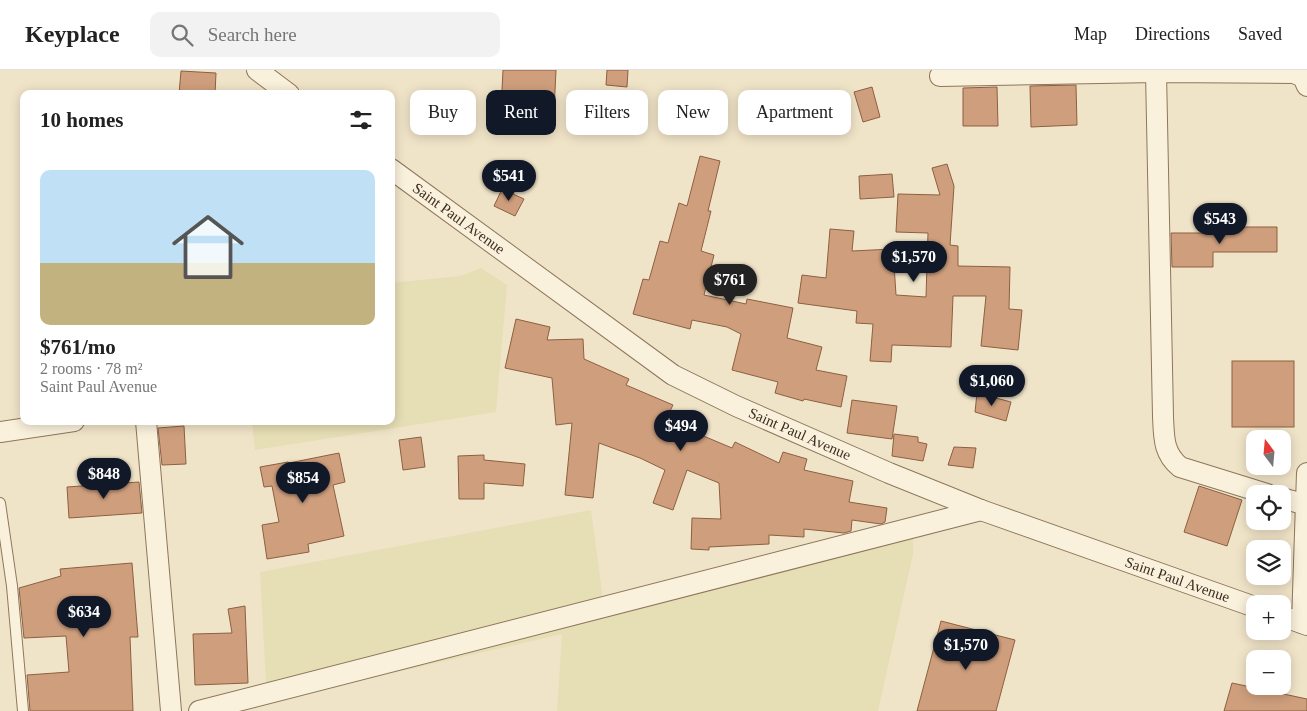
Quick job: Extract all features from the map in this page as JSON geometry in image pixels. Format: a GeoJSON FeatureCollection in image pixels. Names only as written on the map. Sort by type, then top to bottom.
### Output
{"type":"FeatureCollection","features":[{"type":"Feature","properties":{"kind":"street"},"geometry":{"type":"LineString","coordinates":[[257,70],[284,90]]}},
{"type":"Feature","properties":{"kind":"street"},"geometry":{"type":"LineString","coordinates":[[1156,72],[1163,416],[1167,450],[1172,461],[1180,467],[1246,487]]}},
{"type":"Feature","properties":{"kind":"street"},"geometry":{"type":"LineString","coordinates":[[940,76],[1156,72],[1294,73],[1303,77],[1307,86]]}},
{"type":"Feature","properties":{"kind":"street","name":"Saint Paul Avenue"},"geometry":{"type":"LineString","coordinates":[[395,173],[673,375],[736,406],[889,474],[981,510],[1246,604]]}},
{"type":"Feature","properties":{"kind":"street"},"geometry":{"type":"LineString","coordinates":[[0,432],[47,425]]}},
{"type":"Feature","properties":{"kind":"street"},"geometry":{"type":"LineString","coordinates":[[146,425],[170,711]]}},
{"type":"Feature","properties":{"kind":"street"},"geometry":{"type":"LineString","coordinates":[[1291,619],[1304,624],[1307,473]]}},
{"type":"Feature","properties":{"kind":"street"},"geometry":{"type":"LineString","coordinates":[[1291,501],[1306,505]]}},
{"type":"Feature","properties":{"kind":"street"},"geometry":{"type":"LineString","coordinates":[[200,711],[981,510]]}},
{"type":"Feature","properties":{"kind":"lane"},"geometry":{"type":"LineString","coordinates":[[0,503],[12,586],[23,711]]}},
{"type":"Feature","properties":{"kind":"shaded area"},"geometry":{"type":"Polygon","coordinates":[[[481,268],[507,285],[496,412],[255,450],[252,425],[395,425],[395,283],[460,276],[481,268]]]}},
{"type":"Feature","properties":{"kind":"shaded area"},"geometry":{"type":"Polygon","coordinates":[[[591,510],[605,614],[913,536],[913,554],[878,711],[557,711],[562,634],[267,702],[260,572],[591,510]]]}},
{"type":"Feature","properties":{"kind":"building"},"geometry":{"type":"Polygon","coordinates":[[[503,70],[556,70],[555,90],[502,90],[503,70]]]}},
{"type":"Feature","properties":{"kind":"building"},"geometry":{"type":"Polygon","coordinates":[[[607,70],[628,70],[627,87],[606,85],[607,70]]]}},
{"type":"Feature","properties":{"kind":"building"},"geometry":{"type":"Polygon","coordinates":[[[181,71],[216,73],[215,90],[179,90],[181,71]]]}},
{"type":"Feature","properties":{"kind":"building"},"geometry":{"type":"Polygon","coordinates":[[[1076,85],[1077,125],[1031,127],[1030,86],[1076,85]]]}},
{"type":"Feature","properties":{"kind":"building"},"geometry":{"type":"Polygon","coordinates":[[[872,87],[880,117],[863,122],[854,92],[872,87]]]}},
{"type":"Feature","properties":{"kind":"building"},"geometry":{"type":"Polygon","coordinates":[[[997,87],[998,126],[963,126],[963,88],[997,87]]]}},
{"type":"Feature","properties":{"kind":"building"},"geometry":{"type":"Polygon","coordinates":[[[700,156],[720,161],[708,211],[711,211],[701,251],[714,255],[704,295],[746,304],[747,299],[793,308],[787,338],[822,347],[816,370],[847,376],[841,407],[804,399],[803,401],[775,393],[778,382],[732,370],[741,334],[727,327],[692,320],[690,329],[633,314],[643,279],[649,280],[660,241],[668,243],[679,203],[687,206],[700,156]]]}},
{"type":"Feature","properties":{"kind":"building"},"geometry":{"type":"Polygon","coordinates":[[[947,164],[954,186],[950,245],[958,246],[958,266],[1010,267],[1009,309],[1022,310],[1018,350],[981,346],[986,296],[953,296],[951,347],[892,345],[891,362],[870,361],[873,324],[856,323],[857,311],[798,303],[802,275],[826,278],[830,229],[854,231],[852,251],[893,249],[896,295],[926,297],[928,233],[896,232],[898,194],[940,195],[932,168],[947,164]]]}},
{"type":"Feature","properties":{"kind":"building"},"geometry":{"type":"Polygon","coordinates":[[[892,174],[894,197],[860,199],[859,176],[892,174]]]}},
{"type":"Feature","properties":{"kind":"building"},"geometry":{"type":"Polygon","coordinates":[[[502,189],[524,199],[515,216],[494,206],[502,189]]]}},
{"type":"Feature","properties":{"kind":"building"},"geometry":{"type":"Polygon","coordinates":[[[1239,227],[1277,227],[1277,252],[1213,252],[1213,267],[1172,267],[1171,233],[1239,233],[1239,227]]]}},
{"type":"Feature","properties":{"kind":"building"},"geometry":{"type":"Polygon","coordinates":[[[516,319],[550,327],[547,340],[583,339],[584,359],[629,379],[626,385],[673,405],[670,411],[697,425],[694,432],[732,448],[735,442],[779,463],[783,452],[807,459],[804,470],[853,481],[849,502],[887,508],[885,522],[881,524],[852,520],[851,531],[844,533],[804,529],[804,537],[769,535],[769,544],[709,547],[709,550],[691,549],[692,518],[721,519],[719,483],[687,470],[673,510],[653,503],[665,470],[640,458],[599,443],[593,498],[565,495],[572,423],[556,425],[552,378],[505,368],[516,319]]]}},
{"type":"Feature","properties":{"kind":"building"},"geometry":{"type":"Polygon","coordinates":[[[1232,361],[1294,361],[1294,427],[1232,427],[1232,361]]]}},
{"type":"Feature","properties":{"kind":"building"},"geometry":{"type":"Polygon","coordinates":[[[977,393],[1011,402],[1006,421],[975,412],[977,393]]]}},
{"type":"Feature","properties":{"kind":"building"},"geometry":{"type":"Polygon","coordinates":[[[852,400],[897,406],[892,439],[847,433],[852,400]]]}},
{"type":"Feature","properties":{"kind":"building"},"geometry":{"type":"Polygon","coordinates":[[[184,426],[186,464],[162,465],[158,428],[184,426]]]}},
{"type":"Feature","properties":{"kind":"building"},"geometry":{"type":"Polygon","coordinates":[[[894,434],[918,437],[918,442],[927,444],[923,461],[892,456],[894,434]]]}},
{"type":"Feature","properties":{"kind":"building"},"geometry":{"type":"Polygon","coordinates":[[[421,437],[425,467],[403,470],[399,440],[421,437]]]}},
{"type":"Feature","properties":{"kind":"building"},"geometry":{"type":"Polygon","coordinates":[[[954,447],[976,448],[973,468],[948,465],[954,447]]]}},
{"type":"Feature","properties":{"kind":"building"},"geometry":{"type":"Polygon","coordinates":[[[339,453],[345,482],[333,485],[344,536],[308,544],[309,552],[267,559],[262,525],[279,522],[272,486],[264,487],[260,467],[339,453]]]}},
{"type":"Feature","properties":{"kind":"building"},"geometry":{"type":"Polygon","coordinates":[[[484,455],[484,460],[525,464],[523,486],[484,483],[484,499],[459,499],[458,456],[484,455]]]}},
{"type":"Feature","properties":{"kind":"building"},"geometry":{"type":"Polygon","coordinates":[[[139,482],[142,513],[69,518],[67,487],[139,482]]]}},
{"type":"Feature","properties":{"kind":"building"},"geometry":{"type":"Polygon","coordinates":[[[1199,486],[1242,500],[1227,546],[1184,532],[1199,486]]]}},
{"type":"Feature","properties":{"kind":"building"},"geometry":{"type":"Polygon","coordinates":[[[132,563],[138,637],[130,637],[133,711],[30,711],[27,675],[69,672],[66,636],[24,638],[19,588],[61,576],[60,569],[132,563]]]}},
{"type":"Feature","properties":{"kind":"building"},"geometry":{"type":"Polygon","coordinates":[[[245,606],[248,683],[195,685],[193,634],[232,633],[228,609],[245,606]]]}},
{"type":"Feature","properties":{"kind":"building"},"geometry":{"type":"Polygon","coordinates":[[[941,621],[1015,640],[996,711],[917,711],[941,621]]]}},
{"type":"Feature","properties":{"kind":"building"},"geometry":{"type":"Polygon","coordinates":[[[1232,683],[1246,686],[1246,695],[1288,695],[1307,699],[1307,711],[1224,711],[1232,683]]]}}]}
